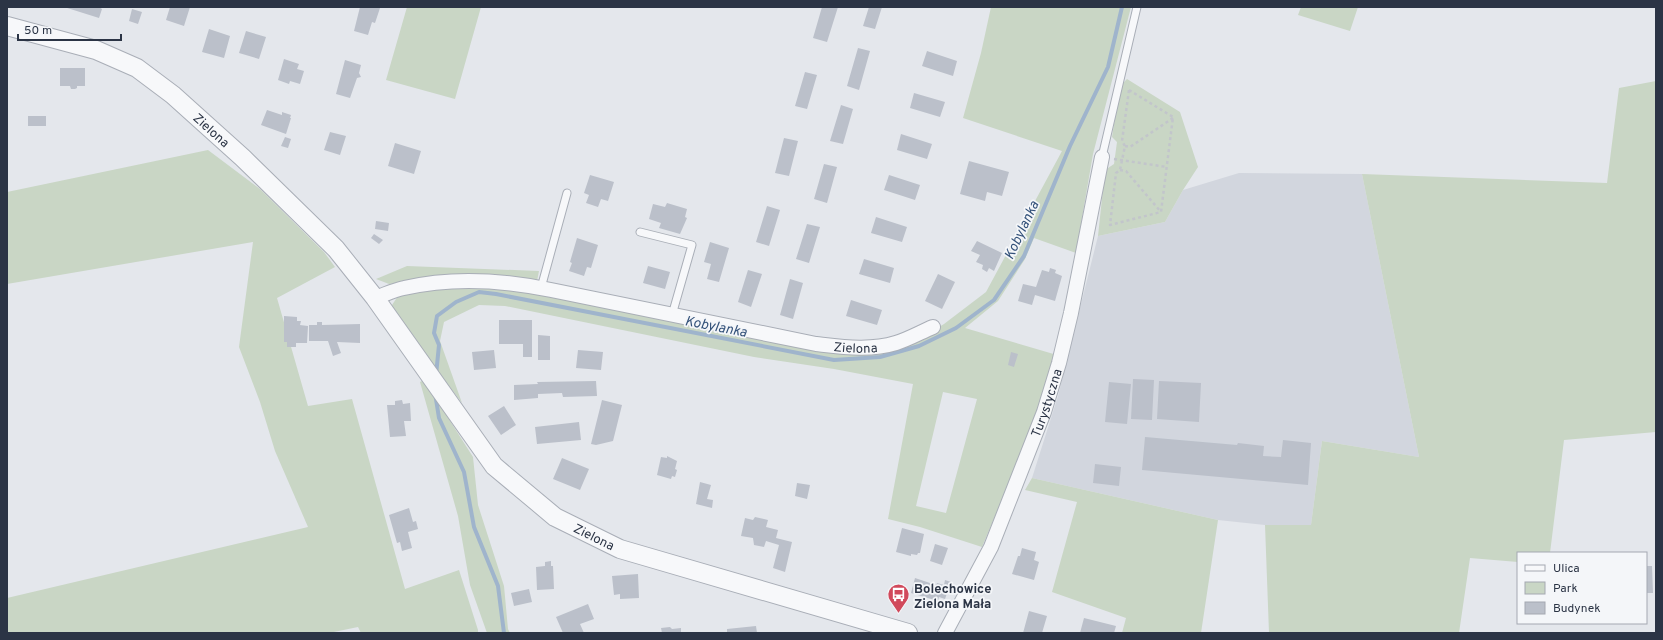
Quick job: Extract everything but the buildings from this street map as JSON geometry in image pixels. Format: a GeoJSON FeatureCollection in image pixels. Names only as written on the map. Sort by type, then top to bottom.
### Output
{"type":"FeatureCollection","features":[{"type":"Feature","properties":{"kind":"street","name":"Zielona"},"geometry":{"type":"LineString","coordinates":[[7,26],[96,50],[137,68],[173,95],[242,158],[336,249],[375,298],[494,466],[555,517],[620,549],[908,633]]}},
{"type":"Feature","properties":{"kind":"street","name":"Turystyczna"},"geometry":{"type":"LineString","coordinates":[[945,633],[991,547],[1044,412],[1071,313],[1102,157]]}},
{"type":"Feature","properties":{"kind":"street","name":"Zielona"},"geometry":{"type":"LineString","coordinates":[[375,298],[402,288],[443,283],[483,281],[507,282],[816,344],[846,348],[873,348],[897,343],[934,327]]}},
{"type":"Feature","properties":{"kind":"lane"},"geometry":{"type":"LineString","coordinates":[[1102,157],[1137,7]]}},
{"type":"Feature","properties":{"kind":"lane"},"geometry":{"type":"LineString","coordinates":[[541,288],[567,193]]}},
{"type":"Feature","properties":{"kind":"lane"},"geometry":{"type":"LineString","coordinates":[[640,232],[692,245],[672,315]]}},
{"type":"Feature","properties":{"kind":"path"},"geometry":{"type":"LineString","coordinates":[[1161,212],[1110,225],[1116,173],[1120,170],[1125,146],[1122,140],[1129,90],[1173,117]]}},
{"type":"Feature","properties":{"kind":"path"},"geometry":{"type":"LineString","coordinates":[[1125,146],[1130,147],[1173,117]]}},
{"type":"Feature","properties":{"kind":"path"},"geometry":{"type":"LineString","coordinates":[[1161,212],[1173,117]]}},
{"type":"Feature","properties":{"kind":"path"},"geometry":{"type":"LineString","coordinates":[[1122,160],[1167,168]]}},
{"type":"Feature","properties":{"kind":"path"},"geometry":{"type":"LineString","coordinates":[[1120,170],[1126,171],[1161,212]]}},
{"type":"Feature","properties":{"kind":"shaded area"},"geometry":{"type":"Polygon","coordinates":[[[1239,173],[1362,174],[1419,457],[1322,441],[1311,525],[1265,525],[1218,520],[1032,478],[1058,396],[1098,236],[1165,222],[1183,190],[1239,173]]]}},
{"type":"Feature","properties":{"kind":"green space"},"geometry":{"type":"Polygon","coordinates":[[[407,7],[481,7],[455,99],[386,80],[407,7]]]}},
{"type":"Feature","properties":{"kind":"green space"},"geometry":{"type":"Polygon","coordinates":[[[991,7],[1131,7],[1093,154],[1076,253],[1034,238],[1025,259],[998,301],[965,328],[1057,355],[1041,407],[982,547],[920,527],[888,519],[913,384],[834,369],[754,357],[505,306],[479,305],[444,322],[440,341],[462,403],[390,308],[400,293],[487,284],[844,352],[929,333],[944,324],[986,292],[1062,151],[963,118],[981,53],[991,7]],[[943,392],[916,506],[946,513],[977,399],[943,392]]]}},
{"type":"Feature","properties":{"kind":"green space"},"geometry":{"type":"Polygon","coordinates":[[[1301,7],[1358,7],[1350,31],[1298,15],[1301,7]]]}},
{"type":"Feature","properties":{"kind":"green space"},"geometry":{"type":"Polygon","coordinates":[[[1127,79],[1180,112],[1198,167],[1165,222],[1098,236],[1105,170],[1114,164],[1117,142],[1112,137],[1120,86],[1127,79]]]}},
{"type":"Feature","properties":{"kind":"green space"},"geometry":{"type":"Polygon","coordinates":[[[1656,81],[1656,432],[1564,440],[1550,552],[1517,552],[1517,562],[1470,558],[1459,633],[1269,633],[1265,525],[1311,525],[1322,441],[1419,457],[1362,174],[1607,183],[1619,88],[1656,81]]]}},
{"type":"Feature","properties":{"kind":"green space"},"geometry":{"type":"Polygon","coordinates":[[[208,150],[260,189],[324,252],[335,267],[277,298],[308,406],[352,399],[405,589],[459,570],[478,633],[361,633],[358,627],[329,633],[7,633],[7,598],[308,527],[275,451],[260,402],[239,347],[253,242],[7,284],[7,192],[208,150]]]}},
{"type":"Feature","properties":{"kind":"green space"},"geometry":{"type":"Polygon","coordinates":[[[407,266],[539,271],[537,281],[490,277],[389,284],[376,279],[407,266]]]}},
{"type":"Feature","properties":{"kind":"green space"},"geometry":{"type":"Polygon","coordinates":[[[424,380],[473,457],[478,505],[504,586],[508,629],[510,633],[487,633],[470,585],[458,516],[420,382],[424,380]]]}},
{"type":"Feature","properties":{"kind":"green space"},"geometry":{"type":"Polygon","coordinates":[[[1032,478],[1218,520],[1201,633],[1122,633],[1126,618],[1052,592],[1077,502],[1025,490],[1032,478]]]}},
{"type":"Feature","properties":{"kind":"waterway","name":"Kobylanka"},"geometry":{"type":"LineString","coordinates":[[436,375],[439,345],[434,333],[437,316],[456,302],[479,292],[496,294],[834,360],[880,357],[919,346],[956,328],[994,300],[1024,256],[1070,146],[1108,67],[1122,7]]}},
{"type":"Feature","properties":{"kind":"waterway","name":"Kobylanka"},"geometry":{"type":"LineString","coordinates":[[435,393],[439,418],[464,472],[474,527],[498,586],[504,633]]}},
{"type":"Feature","properties":{"kind":"place","name":"Bolechowice Zielona Mała"},"geometry":{"type":"Point","coordinates":[898,614]}}]}
